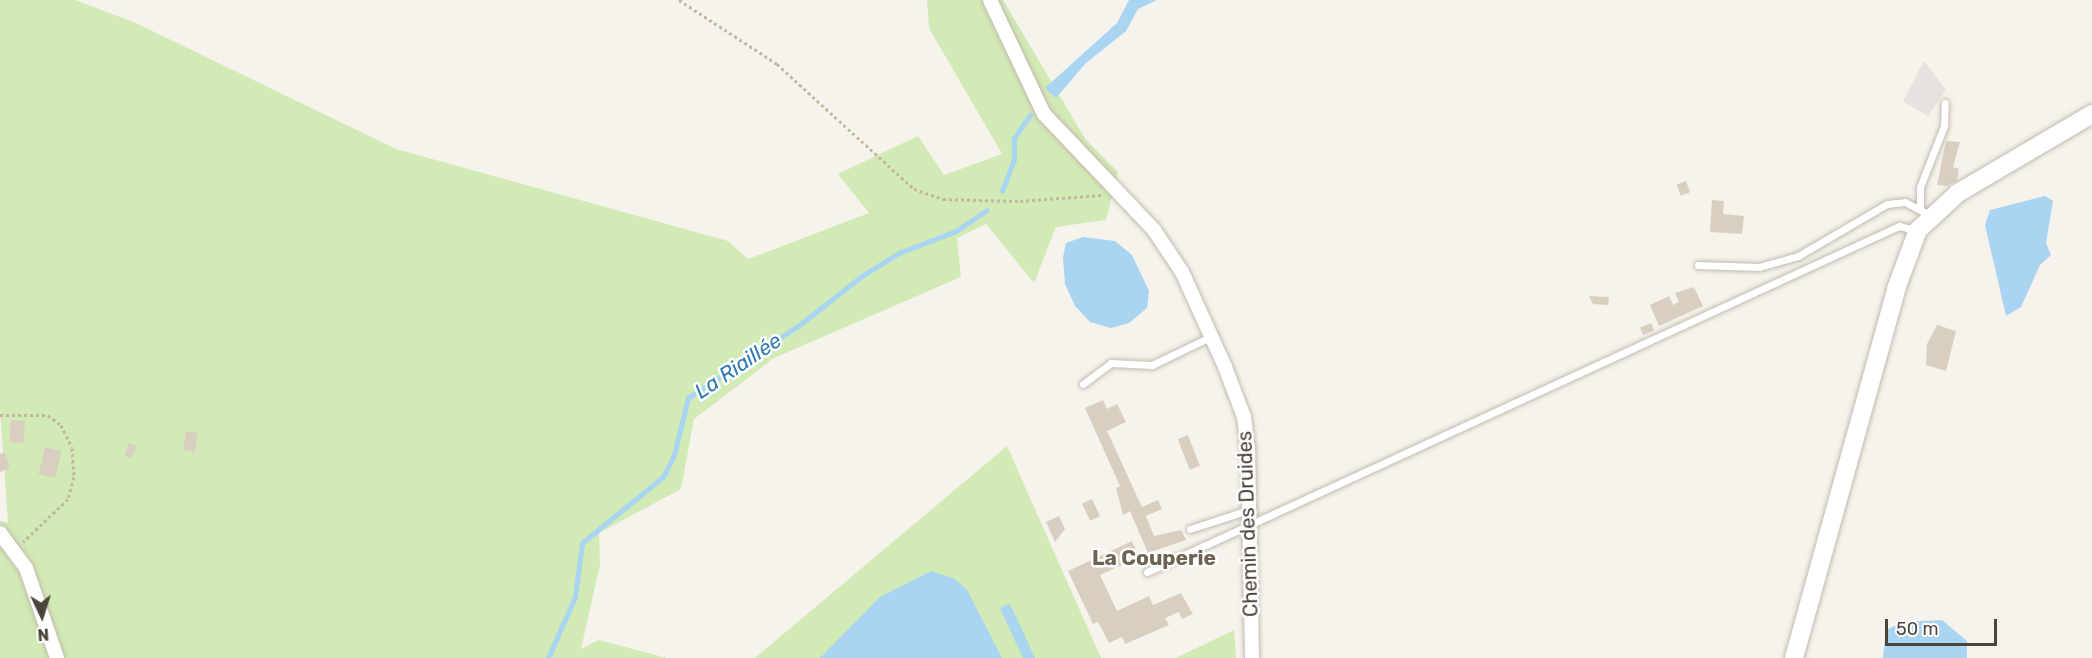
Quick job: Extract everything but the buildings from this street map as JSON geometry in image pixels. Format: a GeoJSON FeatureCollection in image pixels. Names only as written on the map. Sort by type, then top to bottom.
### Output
{"type":"FeatureCollection","features":[{"type":"Feature","properties":{"kind":"street","name":"Chemin des Druides"},"geometry":{"type":"LineString","coordinates":[[990,0],[1044,114],[1154,230],[1182,272],[1212,336],[1244,417],[1252,658]]}},
{"type":"Feature","properties":{"kind":"street"},"geometry":{"type":"LineString","coordinates":[[1794,658],[1896,289],[1924,212],[2092,114]]}},
{"type":"Feature","properties":{"kind":"street"},"geometry":{"type":"LineString","coordinates":[[0,533],[15,547],[57,658]]}},
{"type":"Feature","properties":{"kind":"lane"},"geometry":{"type":"LineString","coordinates":[[1924,212],[1920,187],[1944,126],[1945,103]]}},
{"type":"Feature","properties":{"kind":"lane"},"geometry":{"type":"LineString","coordinates":[[1698,265],[1759,267],[1798,256],[1887,204],[1905,202],[1924,212]]}},
{"type":"Feature","properties":{"kind":"lane"},"geometry":{"type":"LineString","coordinates":[[1148,572],[1249,528],[1899,226],[1918,230]]}},
{"type":"Feature","properties":{"kind":"lane"},"geometry":{"type":"LineString","coordinates":[[1083,384],[1111,363],[1152,365],[1212,336]]}},
{"type":"Feature","properties":{"kind":"lane"},"geometry":{"type":"LineString","coordinates":[[1190,529],[1248,510]]}},
{"type":"Feature","properties":{"kind":"path"},"geometry":{"type":"LineString","coordinates":[[679,0],[777,64],[914,189],[943,199],[1020,201],[1119,194]]}},
{"type":"Feature","properties":{"kind":"path"},"geometry":{"type":"LineString","coordinates":[[0,415],[48,416],[61,425],[72,448],[74,477],[68,499],[38,533],[15,547]]}},
{"type":"Feature","properties":{"kind":"shaded area"},"geometry":{"type":"Polygon","coordinates":[[[1924,61],[1946,90],[1928,116],[1903,101],[1924,61]]]}},
{"type":"Feature","properties":{"kind":"green space"},"geometry":{"type":"Polygon","coordinates":[[[0,0],[75,0],[136,23],[396,149],[728,241],[748,259],[869,213],[838,174],[918,136],[944,175],[1002,154],[929,28],[927,0],[1003,0],[1086,140],[1118,172],[1106,220],[1056,227],[1034,283],[986,224],[957,238],[961,277],[774,358],[694,419],[681,489],[599,533],[600,565],[581,649],[599,640],[667,658],[0,658],[0,521],[8,522],[0,410],[0,0]]]}},
{"type":"Feature","properties":{"kind":"green space"},"geometry":{"type":"Polygon","coordinates":[[[1007,446],[1101,658],[755,658],[1007,446]]]}},
{"type":"Feature","properties":{"kind":"green space"},"geometry":{"type":"Polygon","coordinates":[[[1234,630],[1236,658],[1176,658],[1234,630]]]}},
{"type":"Feature","properties":{"kind":"water"},"geometry":{"type":"Polygon","coordinates":[[[1129,0],[1157,0],[1138,9],[1126,31],[1086,63],[1056,98],[1045,88],[1117,23],[1129,0]]]}},
{"type":"Feature","properties":{"kind":"water"},"geometry":{"type":"Polygon","coordinates":[[[2045,196],[2053,201],[2046,243],[2051,255],[2040,265],[2021,307],[2006,316],[1985,225],[1990,210],[2045,196]]]}},
{"type":"Feature","properties":{"kind":"water"},"geometry":{"type":"Polygon","coordinates":[[[1083,237],[1115,241],[1132,255],[1149,291],[1147,308],[1129,323],[1111,328],[1090,322],[1075,306],[1065,284],[1063,257],[1066,243],[1083,237]]]}},
{"type":"Feature","properties":{"kind":"water"},"geometry":{"type":"Polygon","coordinates":[[[931,571],[955,579],[967,590],[1002,658],[820,658],[880,597],[931,571]]]}},
{"type":"Feature","properties":{"kind":"water"},"geometry":{"type":"Polygon","coordinates":[[[1009,604],[1035,658],[1023,658],[1000,608],[1009,604]]]}},
{"type":"Feature","properties":{"kind":"water"},"geometry":{"type":"Polygon","coordinates":[[[1942,620],[1967,641],[1967,658],[1883,658],[1886,630],[1903,622],[1942,620]]]}},
{"type":"Feature","properties":{"kind":"waterway","name":"La Riaillée"},"geometry":{"type":"LineString","coordinates":[[1002,191],[1014,160],[1014,138],[1030,115]]}},
{"type":"Feature","properties":{"kind":"waterway","name":"La Riaillée"},"geometry":{"type":"LineString","coordinates":[[548,658],[575,597],[582,543],[663,477],[674,455],[688,398],[798,326],[862,276],[899,253],[956,231],[987,210]]}},
{"type":"Feature","properties":{"kind":"district","name":"La Couperie"},"geometry":{"type":"Point","coordinates":[1154,558]}}]}
